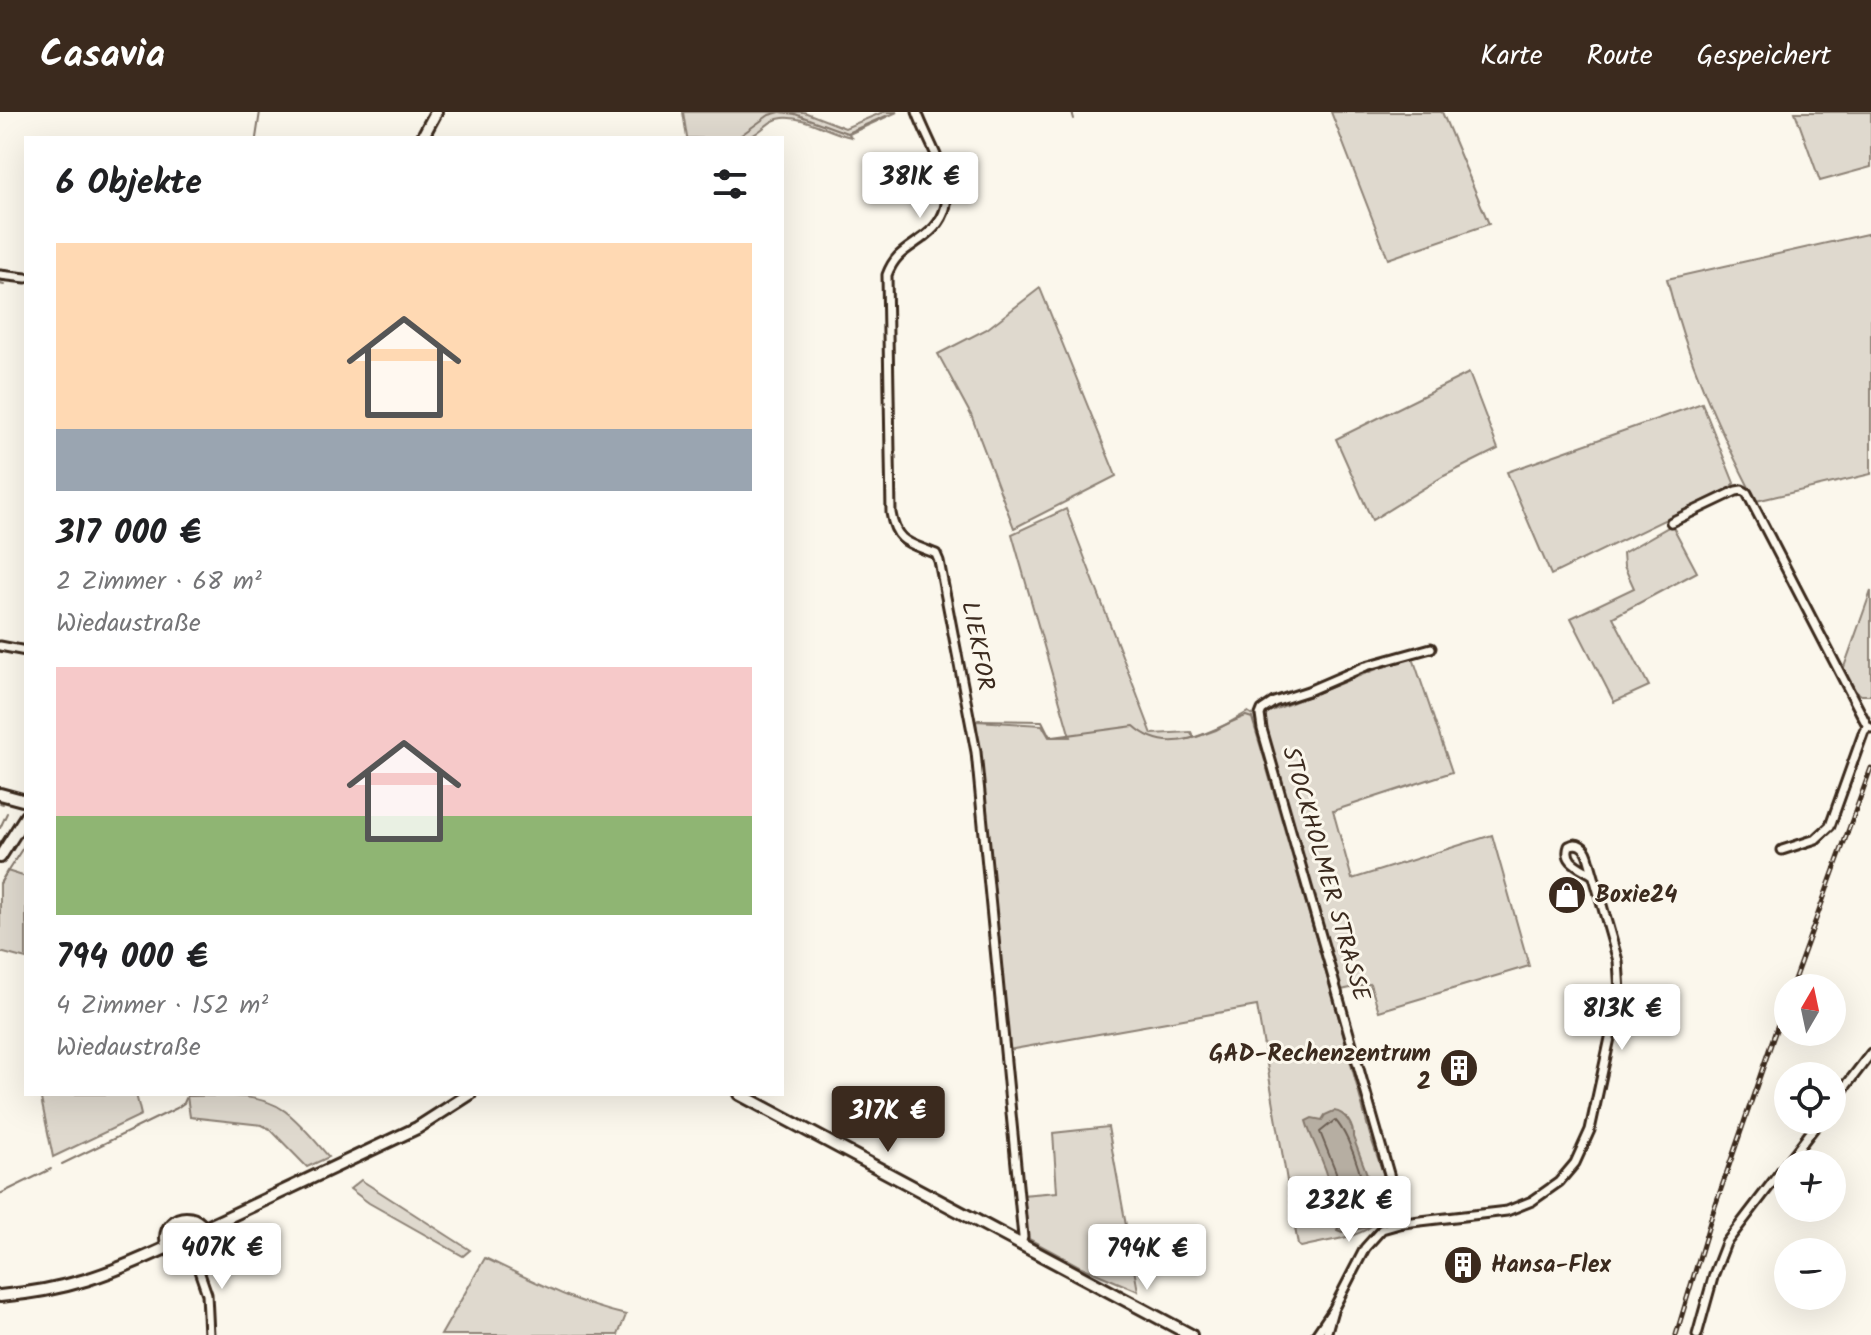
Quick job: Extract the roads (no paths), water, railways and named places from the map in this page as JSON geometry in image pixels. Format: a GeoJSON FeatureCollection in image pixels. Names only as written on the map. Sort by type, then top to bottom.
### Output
{"type":"FeatureCollection","features":[{"type":"Feature","properties":{"kind":"main road"},"geometry":{"type":"LineString","coordinates":[[423,136],[436,112]]}},
{"type":"Feature","properties":{"kind":"main road"},"geometry":{"type":"LineString","coordinates":[[0,794],[24,800]]}},
{"type":"Feature","properties":{"kind":"main road"},"geometry":{"type":"LineString","coordinates":[[0,857],[24,819]]}},
{"type":"Feature","properties":{"kind":"main road"},"geometry":{"type":"LineString","coordinates":[[203,1229],[417,1128],[467,1096]]}},
{"type":"Feature","properties":{"kind":"main road"},"geometry":{"type":"LineString","coordinates":[[743,1096],[1191,1335]]}},
{"type":"Feature","properties":{"kind":"main road"},"geometry":{"type":"LineString","coordinates":[[180,1220],[192,1220],[203,1229],[205,1244],[194,1256],[182,1258],[168,1247],[166,1234],[169,1227],[180,1220]]}},
{"type":"Feature","properties":{"kind":"main road"},"geometry":{"type":"LineString","coordinates":[[0,1296],[50,1291],[83,1283],[168,1247]]}},
{"type":"Feature","properties":{"kind":"street","name":"LIEKFOR"},"geometry":{"type":"LineString","coordinates":[[917,112],[949,191],[947,210],[937,226],[900,252],[887,275],[891,513],[897,534],[903,540],[936,554],[939,561],[971,721],[1023,1237],[1021,1245]]}},
{"type":"Feature","properties":{"kind":"street"},"geometry":{"type":"LineString","coordinates":[[0,275],[24,278]]}},
{"type":"Feature","properties":{"kind":"street"},"geometry":{"type":"LineString","coordinates":[[1671,522],[1736,491],[1747,493],[1869,727],[1860,741],[1830,826],[1816,839],[1782,850]]}},
{"type":"Feature","properties":{"kind":"street"},"geometry":{"type":"LineString","coordinates":[[0,646],[24,651]]}},
{"type":"Feature","properties":{"kind":"street","name":"STOCKHOLMER STRASSE"},"geometry":{"type":"LineString","coordinates":[[1403,1223],[1260,715],[1274,702],[1308,691],[1346,673],[1431,648]]}},
{"type":"Feature","properties":{"kind":"street"},"geometry":{"type":"LineString","coordinates":[[1316,1335],[1372,1237],[1387,1227],[1403,1223],[1497,1213],[1519,1207],[1559,1182],[1584,1147],[1620,992],[1618,961],[1586,849],[1576,844],[1569,846],[1568,859],[1593,875]]}},
{"type":"Feature","properties":{"kind":"street"},"geometry":{"type":"LineString","coordinates":[[1846,1086],[1871,1053]]}},
{"type":"Feature","properties":{"kind":"street"},"geometry":{"type":"LineString","coordinates":[[1697,1335],[1726,1243],[1809,1134]]}},
{"type":"Feature","properties":{"kind":"street"},"geometry":{"type":"LineString","coordinates":[[194,1256],[207,1294],[209,1335]]}},
{"type":"Feature","properties":{"kind":"street"},"geometry":{"type":"LineString","coordinates":[[1326,1335],[1333,1310]]}},
{"type":"Feature","properties":{"kind":"water"},"geometry":{"type":"Polygon","coordinates":[[[1334,1111],[1346,1117],[1351,1125],[1373,1190],[1368,1227],[1342,1232],[1337,1230],[1341,1221],[1335,1220],[1331,1224],[1327,1220],[1331,1206],[1329,1181],[1306,1121],[1312,1118],[1322,1120],[1334,1111]]]}},
{"type":"Feature","properties":{"kind":"waterway"},"geometry":{"type":"LineString","coordinates":[[256,136],[260,112]]}},
{"type":"Feature","properties":{"kind":"waterway"},"geometry":{"type":"LineString","coordinates":[[740,136],[769,115],[780,112]]}},
{"type":"Feature","properties":{"kind":"waterway"},"geometry":{"type":"LineString","coordinates":[[781,112],[847,133],[886,116]]}},
{"type":"Feature","properties":{"kind":"waterway"},"geometry":{"type":"LineString","coordinates":[[1072,112],[1074,119]]}},
{"type":"Feature","properties":{"kind":"waterway"},"geometry":{"type":"LineString","coordinates":[[0,284],[4,285]]}},
{"type":"Feature","properties":{"kind":"waterway"},"geometry":{"type":"LineString","coordinates":[[978,720],[1042,721],[1053,737],[1134,726],[1148,736],[1176,741],[1190,739],[1246,716],[1252,718],[1265,761]]}},
{"type":"Feature","properties":{"kind":"waterway"},"geometry":{"type":"LineString","coordinates":[[1267,769],[1328,980]]}},
{"type":"Feature","properties":{"kind":"waterway"},"geometry":{"type":"LineString","coordinates":[[0,828],[7,813]]}},
{"type":"Feature","properties":{"kind":"waterway"},"geometry":{"type":"LineString","coordinates":[[0,883],[24,846]]}},
{"type":"Feature","properties":{"kind":"waterway"},"geometry":{"type":"LineString","coordinates":[[1334,1000],[1383,1173],[1386,1198]]}},
{"type":"Feature","properties":{"kind":"waterway"},"geometry":{"type":"LineString","coordinates":[[62,1164],[177,1108],[187,1096]]}},
{"type":"Feature","properties":{"kind":"waterway"},"geometry":{"type":"LineString","coordinates":[[0,1194],[51,1169]]}},
{"type":"Feature","properties":{"kind":"railway"},"geometry":{"type":"LineString","coordinates":[[1796,974],[1871,768]]}},
{"type":"Feature","properties":{"kind":"railway"},"geometry":{"type":"LineString","coordinates":[[1676,1335],[1712,1215],[1774,1036]]}},
{"type":"Feature","properties":{"kind":"place","name":"Boxie24"},"geometry":{"type":"Point","coordinates":[1567,895]}},
{"type":"Feature","properties":{"kind":"place","name":"GAD-Rechenzentrum 2"},"geometry":{"type":"Point","coordinates":[1459,1068]}},
{"type":"Feature","properties":{"kind":"place","name":"Hansa-Flex"},"geometry":{"type":"Point","coordinates":[1463,1265]}}]}
